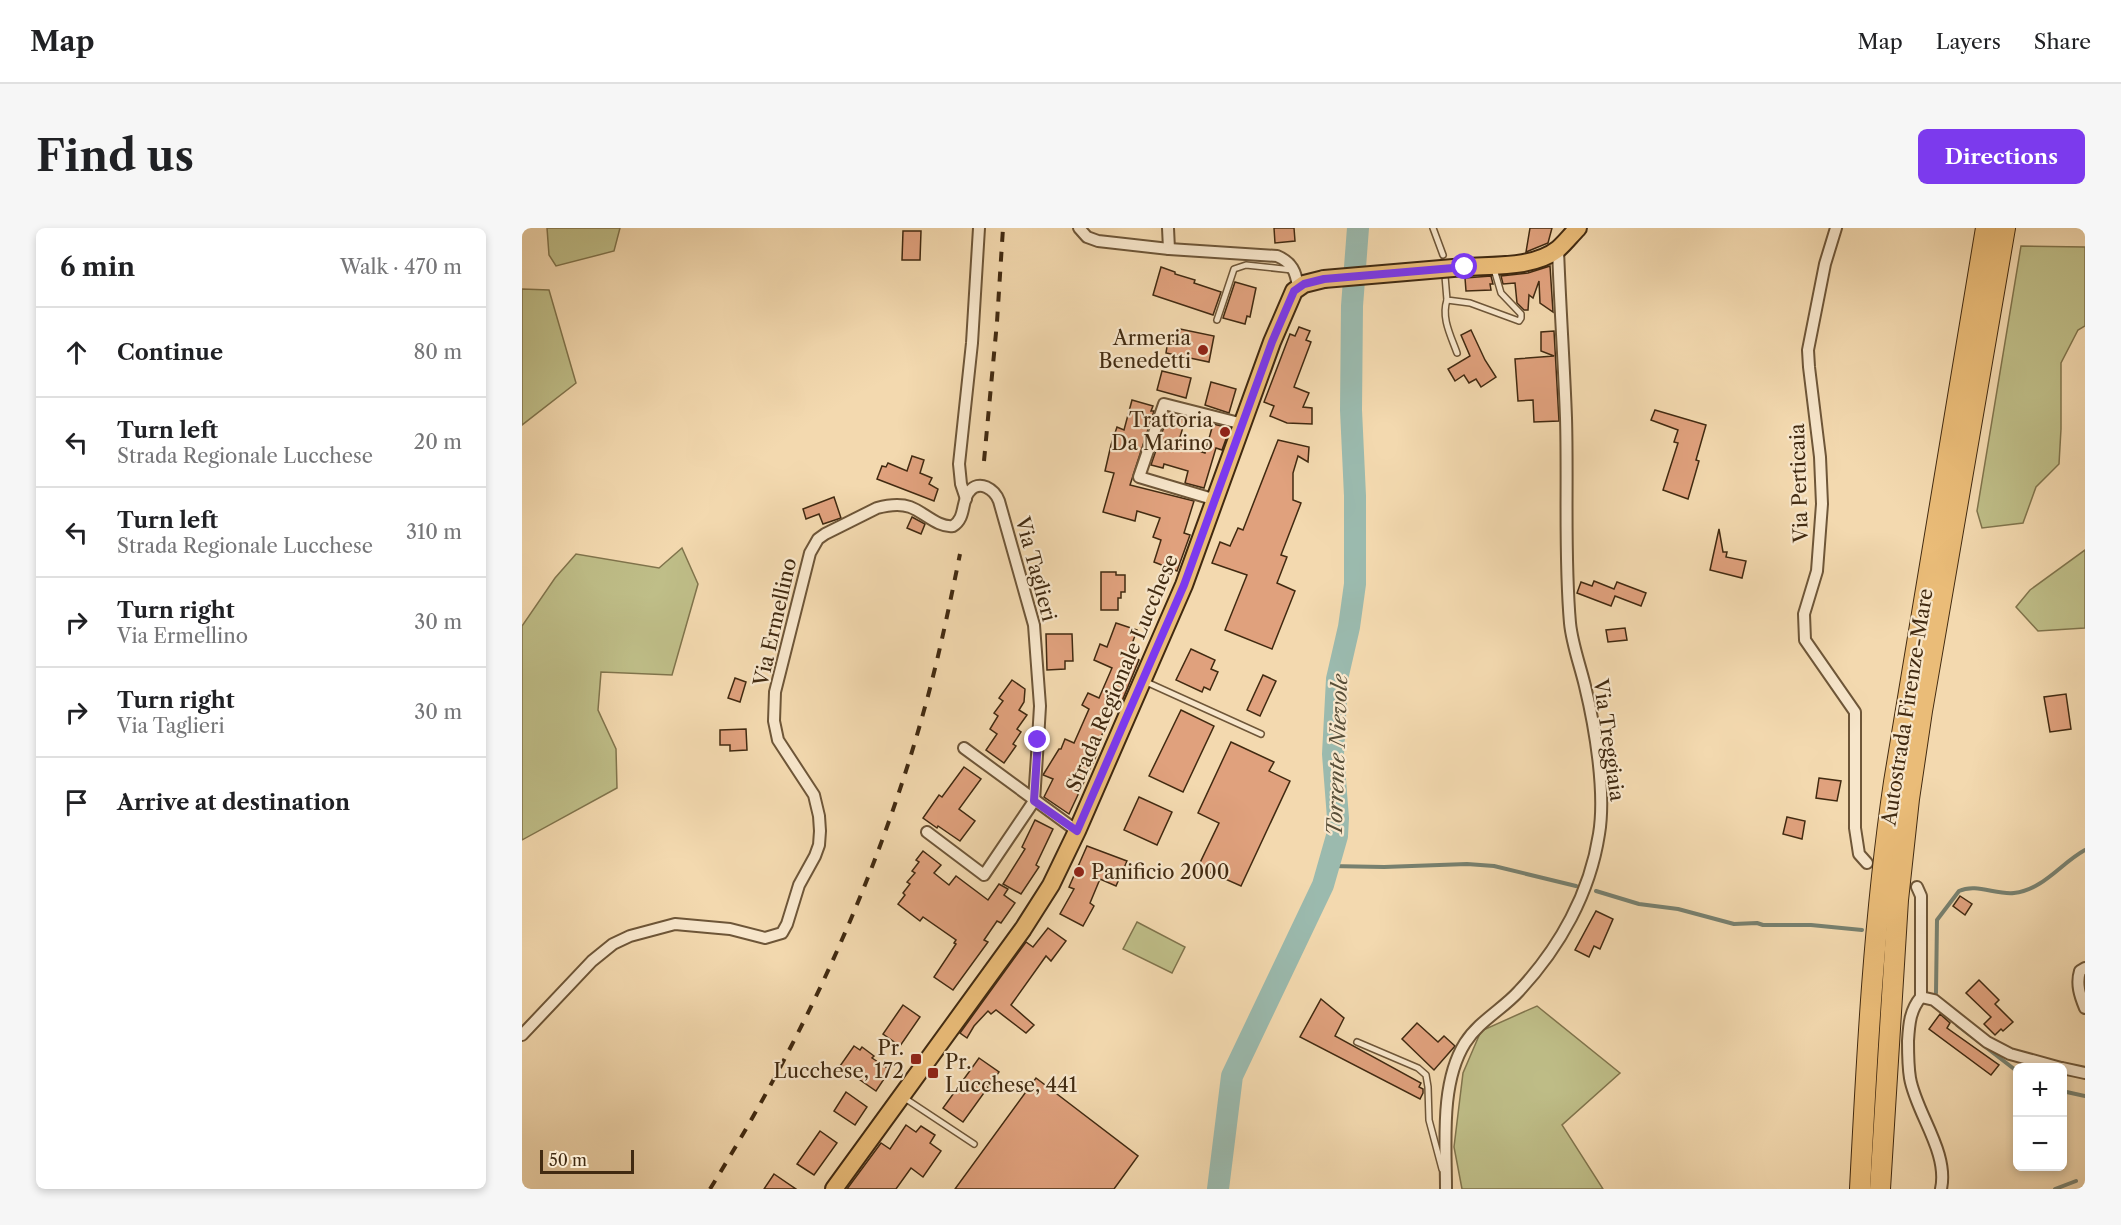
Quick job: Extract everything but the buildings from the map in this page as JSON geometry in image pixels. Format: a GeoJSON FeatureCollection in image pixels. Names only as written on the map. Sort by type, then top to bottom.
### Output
{"type":"FeatureCollection","features":[{"type":"Feature","properties":{"kind":"highway","name":"Autostrada Firenze-Mare"},"geometry":{"type":"LineString","coordinates":[[1860,1189],[1882,863],[1986,228]]}},
{"type":"Feature","properties":{"kind":"highway","name":"Autostrada Firenze-Mare"},"geometry":{"type":"LineString","coordinates":[[1880,1188],[1898,900],[1909,799],[2005,228]]}},
{"type":"Feature","properties":{"kind":"main road"},"geometry":{"type":"LineString","coordinates":[[1298,288],[1310,281],[1324,279],[1536,260],[1558,249],[1578,228]]}},
{"type":"Feature","properties":{"kind":"main road","name":"Strada Regionale Lucchese"},"geometry":{"type":"LineString","coordinates":[[834,1189],[1038,907],[1051,885],[1077,831],[1184,585],[1272,342],[1294,291],[1298,288]]}},
{"type":"Feature","properties":{"kind":"street"},"geometry":{"type":"LineString","coordinates":[[966,499],[961,484],[959,464],[972,343],[979,228]]}},
{"type":"Feature","properties":{"kind":"street"},"geometry":{"type":"LineString","coordinates":[[1079,228],[1087,237],[1098,241],[1169,249],[1272,255],[1283,258],[1294,271],[1298,288]]}},
{"type":"Feature","properties":{"kind":"street"},"geometry":{"type":"LineString","coordinates":[[1168,228],[1169,249]]}},
{"type":"Feature","properties":{"kind":"street","name":"Via Perticaia"},"geometry":{"type":"LineString","coordinates":[[1836,228],[1825,264],[1808,350],[1820,457],[1822,504],[1820,549],[1804,614],[1805,640],[1856,712],[1855,828],[1859,854],[1868,863]]}},
{"type":"Feature","properties":{"kind":"street","name":"Via Treggiaia"},"geometry":{"type":"LineString","coordinates":[[1446,1184],[1445,1122],[1457,1062],[1466,1042],[1480,1026],[1518,993],[1552,952],[1589,880],[1599,832],[1602,792],[1589,703],[1570,627],[1567,582],[1566,419],[1558,249]]}},
{"type":"Feature","properties":{"kind":"street"},"geometry":{"type":"LineString","coordinates":[[1216,500],[1139,477],[1164,404],[1243,424]]}},
{"type":"Feature","properties":{"kind":"street","name":"Via Taglieri"},"geometry":{"type":"LineString","coordinates":[[966,499],[969,492],[979,486],[989,488],[997,495],[1034,625],[1040,706],[1034,801]]}},
{"type":"Feature","properties":{"kind":"street","name":"Via Ermellino"},"geometry":{"type":"LineString","coordinates":[[522,1035],[592,961],[613,944],[630,936],[675,924],[730,929],[765,938],[782,933],[795,896],[819,844],[819,816],[814,795],[778,740],[774,721],[775,692],[810,553],[818,539],[825,534],[877,508],[886,506],[896,505],[910,508],[944,525],[953,526],[960,520],[966,499]]}},
{"type":"Feature","properties":{"kind":"street"},"geometry":{"type":"LineString","coordinates":[[964,748],[1077,831]]}},
{"type":"Feature","properties":{"kind":"street"},"geometry":{"type":"LineString","coordinates":[[927,832],[984,875],[1034,801]]}},
{"type":"Feature","properties":{"kind":"street"},"geometry":{"type":"LineString","coordinates":[[1917,887],[1921,896],[1921,997],[1912,1009],[1908,1058],[1910,1079],[1939,1157],[1942,1175],[1941,1189]]}},
{"type":"Feature","properties":{"kind":"street"},"geometry":{"type":"LineString","coordinates":[[2085,968],[2080,971],[2078,978],[2078,990],[2085,1008]]}},
{"type":"Feature","properties":{"kind":"street"},"geometry":{"type":"LineString","coordinates":[[1921,997],[1934,1000],[1987,1042],[2010,1054],[2043,1063]]}},
{"type":"Feature","properties":{"kind":"street"},"geometry":{"type":"LineString","coordinates":[[2067,1069],[2085,1073]]}},
{"type":"Feature","properties":{"kind":"lane"},"geometry":{"type":"LineString","coordinates":[[1433,228],[1443,255]]}},
{"type":"Feature","properties":{"kind":"lane"},"geometry":{"type":"LineString","coordinates":[[1217,320],[1234,269],[1246,265],[1294,271]]}},
{"type":"Feature","properties":{"kind":"lane"},"geometry":{"type":"LineString","coordinates":[[1447,300],[1475,304],[1519,321],[1521,314],[1501,292],[1493,265]]}},
{"type":"Feature","properties":{"kind":"lane"},"geometry":{"type":"LineString","coordinates":[[1445,276],[1446,321],[1457,353]]}},
{"type":"Feature","properties":{"kind":"lane"},"geometry":{"type":"LineString","coordinates":[[1143,681],[1261,734]]}},
{"type":"Feature","properties":{"kind":"lane"},"geometry":{"type":"LineString","coordinates":[[1357,1042],[1418,1068],[1426,1075],[1430,1120],[1446,1184]]}},
{"type":"Feature","properties":{"kind":"lane"},"geometry":{"type":"LineString","coordinates":[[902,1096],[974,1144]]}},
{"type":"Feature","properties":{"kind":"shaded area"},"geometry":{"type":"Polygon","coordinates":[[[547,228],[620,228],[614,251],[556,266],[549,255],[547,228]]]}},
{"type":"Feature","properties":{"kind":"shaded area"},"geometry":{"type":"Polygon","coordinates":[[[2021,246],[2085,247],[2085,326],[2078,330],[2061,363],[2059,464],[2036,487],[2023,523],[1982,528],[1977,511],[2021,246]]]}},
{"type":"Feature","properties":{"kind":"shaded area"},"geometry":{"type":"Polygon","coordinates":[[[522,289],[549,290],[576,383],[522,425],[522,289]]]}},
{"type":"Feature","properties":{"kind":"shaded area"},"geometry":{"type":"Polygon","coordinates":[[[682,548],[698,584],[672,675],[601,672],[598,710],[616,749],[617,788],[522,840],[522,626],[555,578],[576,554],[659,568],[682,548]]]}},
{"type":"Feature","properties":{"kind":"shaded area"},"geometry":{"type":"Polygon","coordinates":[[[2085,550],[2085,628],[2038,631],[2016,607],[2030,590],[2085,550]]]}},
{"type":"Feature","properties":{"kind":"shaded area"},"geometry":{"type":"Polygon","coordinates":[[[1137,922],[1185,947],[1172,973],[1123,949],[1137,922]]]}},
{"type":"Feature","properties":{"kind":"shaded area"},"geometry":{"type":"Polygon","coordinates":[[[1537,1006],[1620,1073],[1562,1125],[1603,1189],[1462,1189],[1454,1147],[1463,1073],[1481,1031],[1537,1006]]]}},
{"type":"Feature","properties":{"kind":"waterway","name":"Torrente Nievole"},"geometry":{"type":"LineString","coordinates":[[1218,1189],[1232,1076],[1323,885],[1337,836],[1338,818],[1333,754],[1337,679],[1349,627],[1355,584],[1355,496],[1351,410],[1352,306],[1358,228]]}},
{"type":"Feature","properties":{"kind":"waterway"},"geometry":{"type":"LineString","coordinates":[[1936,993],[1937,920],[1959,891],[1972,888],[2007,893],[2024,891],[2043,882],[2085,850]]}},
{"type":"Feature","properties":{"kind":"waterway"},"geometry":{"type":"LineString","coordinates":[[1329,866],[1467,864],[1494,866],[1576,886]]}},
{"type":"Feature","properties":{"kind":"waterway"},"geometry":{"type":"LineString","coordinates":[[1596,891],[1639,904],[1678,909],[1734,924],[1811,925],[1862,930]]}},
{"type":"Feature","properties":{"kind":"waterway"},"geometry":{"type":"LineString","coordinates":[[1957,1025],[2013,1068]]}},
{"type":"Feature","properties":{"kind":"waterway"},"geometry":{"type":"LineString","coordinates":[[2067,1092],[2085,1096]]}},
{"type":"Feature","properties":{"kind":"waterway"},"geometry":{"type":"LineString","coordinates":[[2055,1189],[2076,1181]]}},
{"type":"Feature","properties":{"kind":"railway"},"geometry":{"type":"LineString","coordinates":[[984,461],[1003,228]]}},
{"type":"Feature","properties":{"kind":"railway"},"geometry":{"type":"LineString","coordinates":[[710,1189],[744,1133],[805,1018],[859,899],[883,838],[923,714],[960,554]]}},
{"type":"Feature","properties":{"kind":"place","name":"Armeria Benedetti"},"geometry":{"type":"Point","coordinates":[1203,350]}},
{"type":"Feature","properties":{"kind":"place","name":"Trattoria Da Marino"},"geometry":{"type":"Point","coordinates":[1225,432]}},
{"type":"Feature","properties":{"kind":"place","name":"Panificio 2000"},"geometry":{"type":"Point","coordinates":[1079,872]}},
{"type":"Feature","properties":{"kind":"place","name":"Pr. Lucchese, 172"},"geometry":{"type":"Point","coordinates":[916,1059]}},
{"type":"Feature","properties":{"kind":"place","name":"Pr. Lucchese, 441"},"geometry":{"type":"Point","coordinates":[933,1073]}},
{"type":"Feature","properties":{"kind":"route"},"geometry":{"type":"LineString","coordinates":[[1038,740],[1034,801],[1077,831],[1184,585],[1272,342],[1294,291],[1310,281],[1324,279],[1465,267]]}}]}
